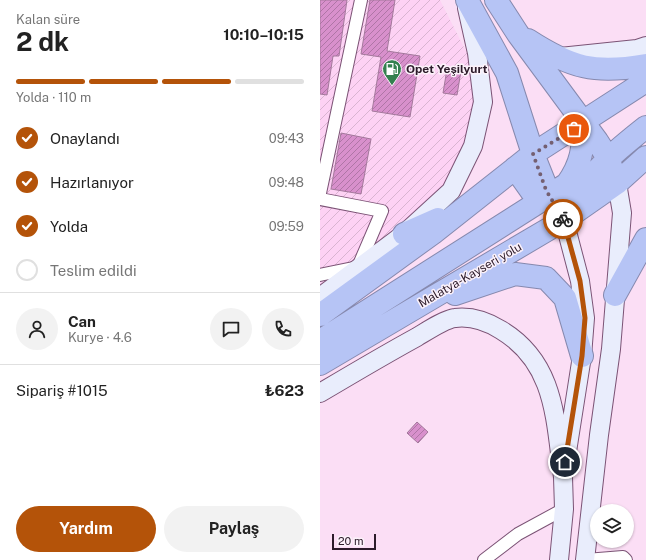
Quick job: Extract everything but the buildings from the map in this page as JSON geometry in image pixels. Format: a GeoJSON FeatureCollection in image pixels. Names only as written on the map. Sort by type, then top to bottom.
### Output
{"type":"FeatureCollection","features":[{"type":"Feature","properties":{"kind":"highway"},"geometry":{"type":"LineString","coordinates":[[466,0],[507,73],[533,154],[544,199]]}},
{"type":"Feature","properties":{"kind":"highway"},"geometry":{"type":"LineString","coordinates":[[496,0],[518,34],[584,123],[614,152],[641,162]]}},
{"type":"Feature","properties":{"kind":"highway"},"geometry":{"type":"LineString","coordinates":[[518,34],[555,57],[581,66],[605,70],[646,65]]}},
{"type":"Feature","properties":{"kind":"highway"},"geometry":{"type":"LineString","coordinates":[[320,315],[433,233],[533,154],[584,123],[646,81]]}},
{"type":"Feature","properties":{"kind":"highway"},"geometry":{"type":"LineString","coordinates":[[320,341],[567,184],[576,171],[582,155],[584,123]]}},
{"type":"Feature","properties":{"kind":"highway"},"geometry":{"type":"LineString","coordinates":[[515,168],[564,220],[581,189],[614,152],[646,127]]}},
{"type":"Feature","properties":{"kind":"highway"},"geometry":{"type":"LineString","coordinates":[[614,152],[617,183]]}},
{"type":"Feature","properties":{"kind":"highway","name":"Malatya-Kayseri yolu"},"geometry":{"type":"LineString","coordinates":[[320,364],[414,307],[564,220],[617,183],[641,162]]}},
{"type":"Feature","properties":{"kind":"highway"},"geometry":{"type":"LineString","coordinates":[[404,234],[468,205]]}},
{"type":"Feature","properties":{"kind":"highway"},"geometry":{"type":"LineString","coordinates":[[615,295],[646,239]]}},
{"type":"Feature","properties":{"kind":"highway"},"geometry":{"type":"LineString","coordinates":[[414,307],[515,274],[546,278],[565,298],[582,356]]}},
{"type":"Feature","properties":{"kind":"street"},"geometry":{"type":"LineString","coordinates":[[320,193],[361,0]]}},
{"type":"Feature","properties":{"kind":"street"},"geometry":{"type":"LineString","coordinates":[[320,297],[404,234],[451,191],[473,146],[483,102],[477,53],[466,0]]}},
{"type":"Feature","properties":{"kind":"street"},"geometry":{"type":"LineString","coordinates":[[555,57],[637,50],[646,46]]}},
{"type":"Feature","properties":{"kind":"street"},"geometry":{"type":"LineString","coordinates":[[617,183],[622,213],[611,349],[599,435],[586,560],[623,557],[626,560]]}},
{"type":"Feature","properties":{"kind":"street"},"geometry":{"type":"LineString","coordinates":[[320,199],[382,211],[358,267]]}},
{"type":"Feature","properties":{"kind":"street"},"geometry":{"type":"LineString","coordinates":[[563,477],[582,356],[585,318],[582,296],[564,220]]}},
{"type":"Feature","properties":{"kind":"street"},"geometry":{"type":"LineString","coordinates":[[320,275],[358,267]]}},
{"type":"Feature","properties":{"kind":"street"},"geometry":{"type":"LineString","coordinates":[[320,393],[431,329],[454,318],[473,319],[490,324],[514,338],[534,357],[546,383],[553,404],[563,477],[564,509],[559,560]]}},
{"type":"Feature","properties":{"kind":"street"},"geometry":{"type":"LineString","coordinates":[[484,560],[518,534],[564,509]]}},
{"type":"Feature","properties":{"kind":"shaded area"},"geometry":{"type":"Polygon","coordinates":[[[320,0],[440,0],[476,71],[478,103],[468,144],[448,185],[401,229],[320,291],[320,0]]]}},
{"type":"Feature","properties":{"kind":"way so far"},"geometry":{"type":"LineString","coordinates":[[563,219],[546,190],[533,154],[574,129]]}},
{"type":"Feature","properties":{"kind":"place","name":"Opet Yeşilyurt"},"geometry":{"type":"Point","coordinates":[392,86]}},
{"type":"Feature","properties":{"kind":"route"},"geometry":{"type":"LineString","coordinates":[[563,219],[580,281],[585,318],[582,356],[565,462]]}}]}
